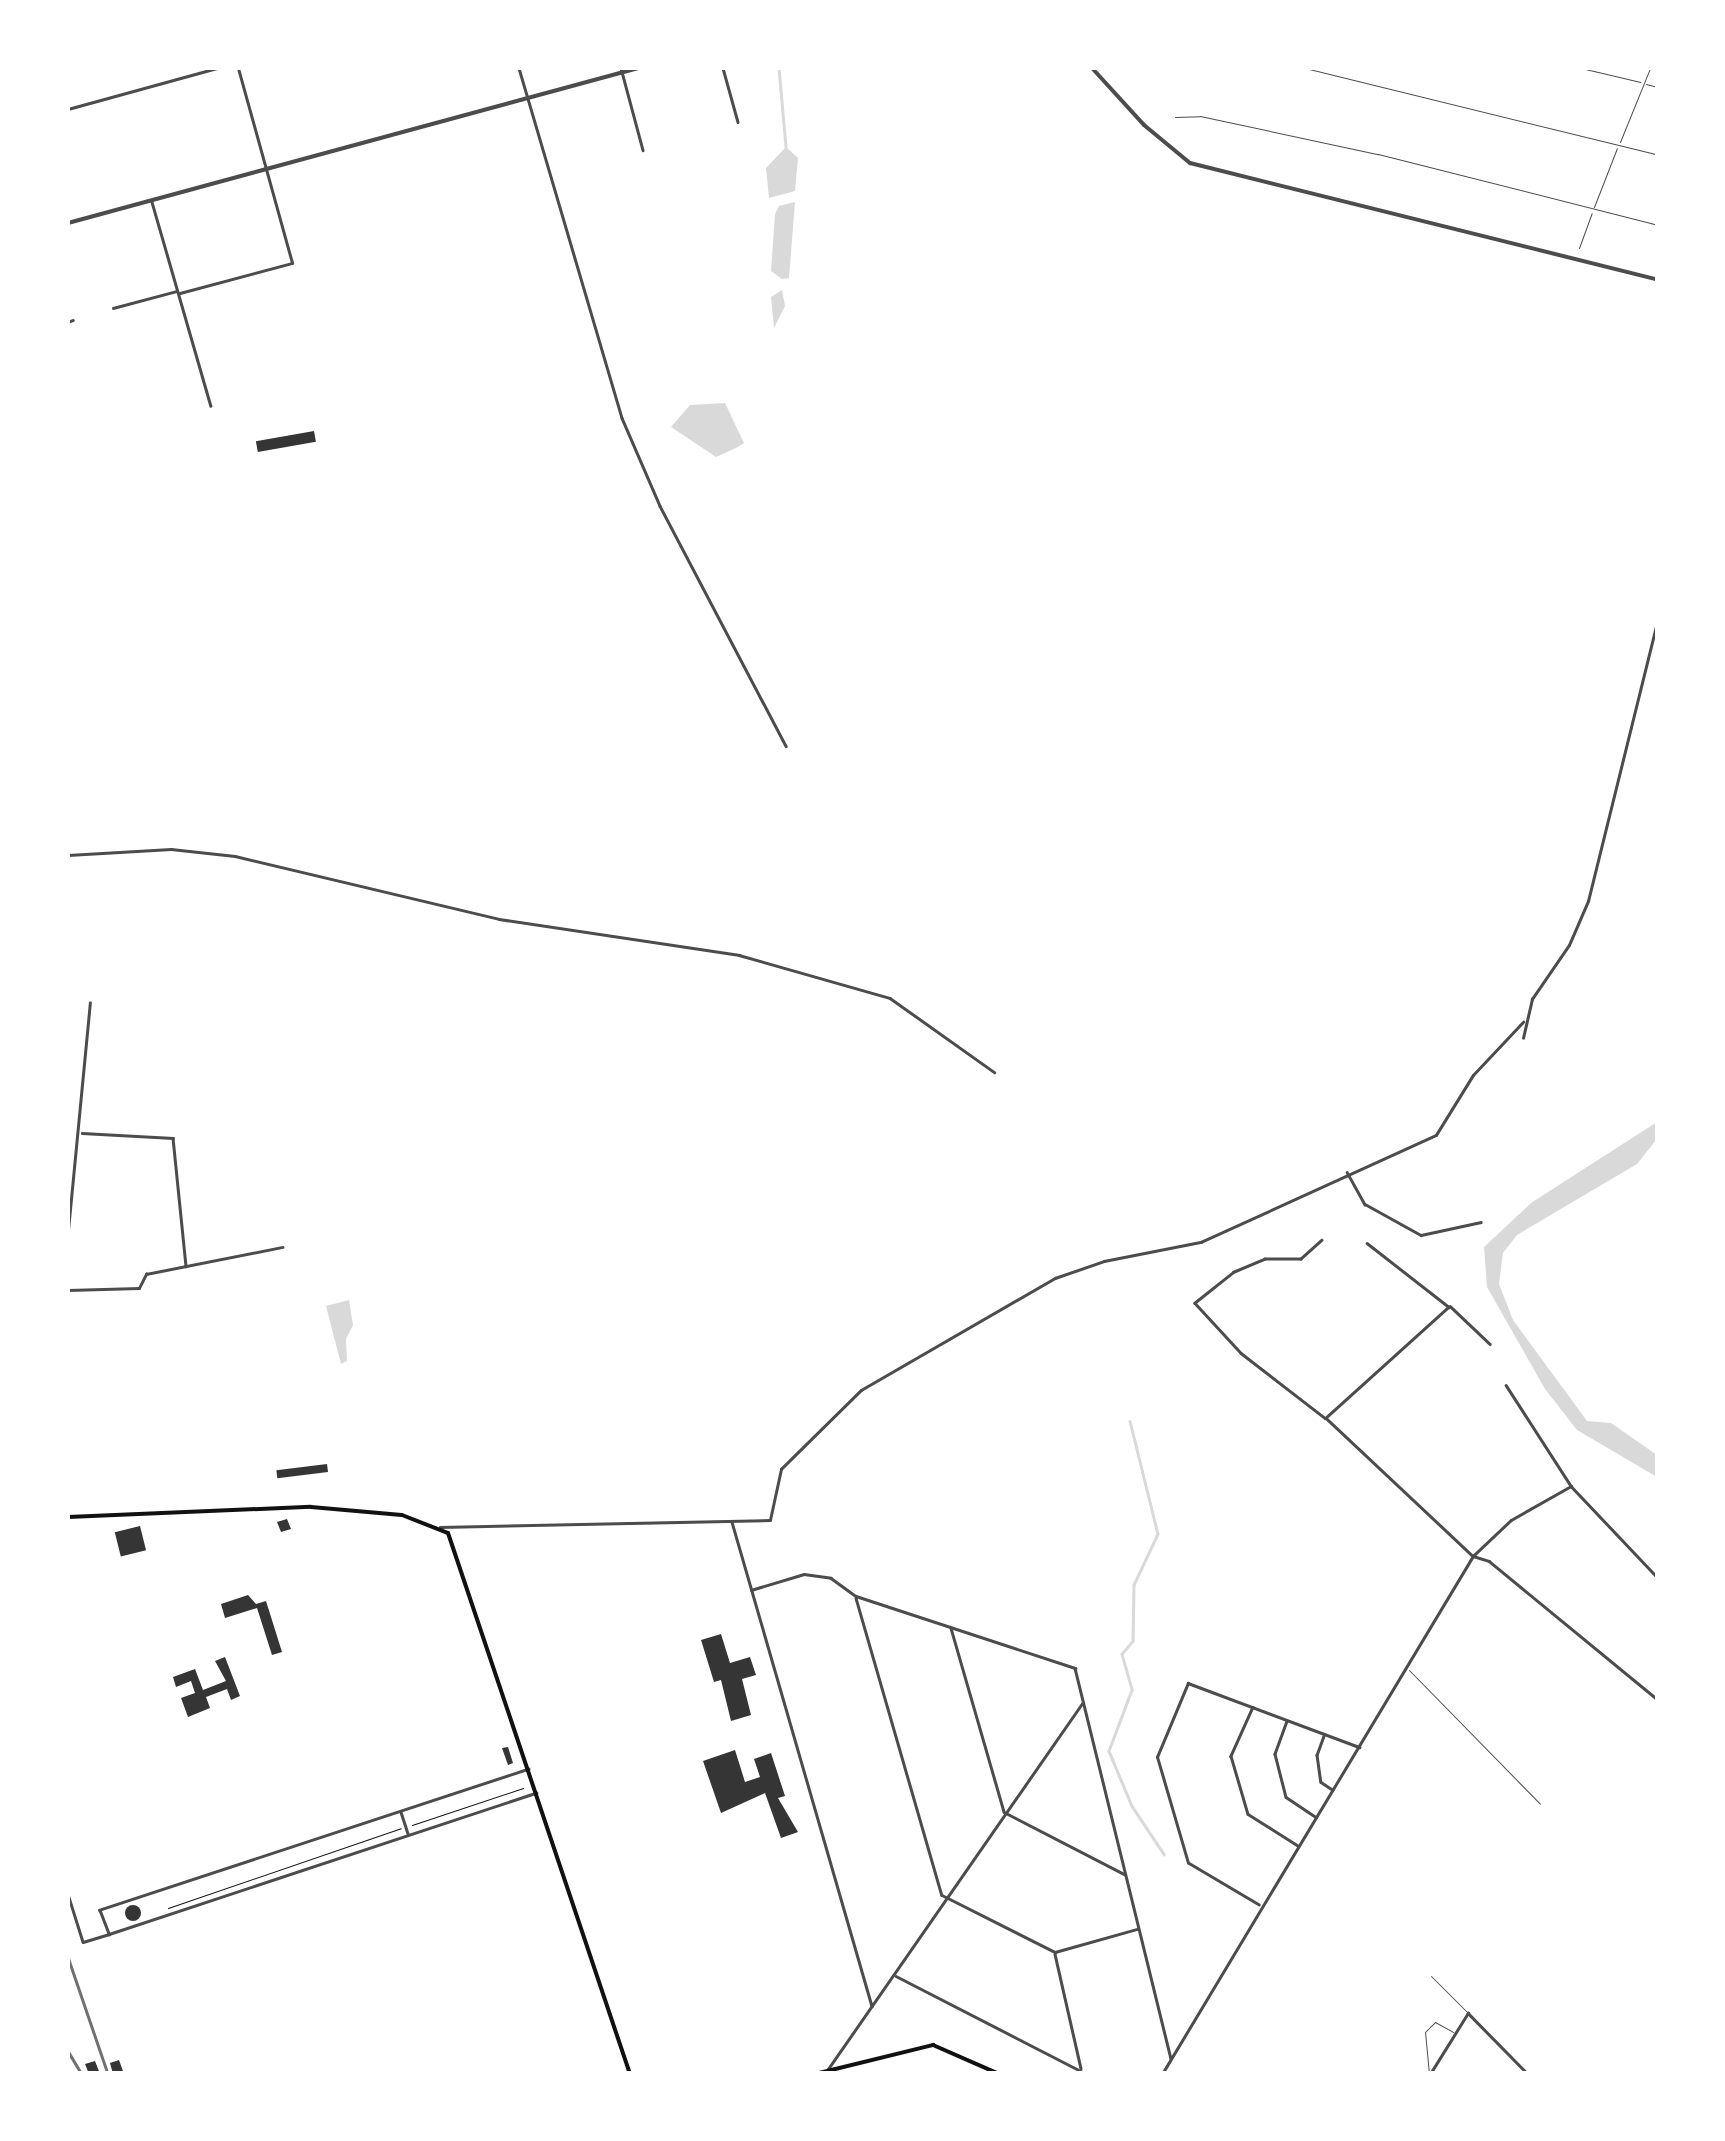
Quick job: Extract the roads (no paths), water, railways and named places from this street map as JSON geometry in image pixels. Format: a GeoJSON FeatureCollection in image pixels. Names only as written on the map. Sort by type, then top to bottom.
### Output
{"type":"FeatureCollection","features":[{"type":"Feature","properties":{"kind":"main road"},"geometry":{"type":"LineString","coordinates":[[68,1516],[310,1507],[402,1515],[440,1526],[454,1541],[630,2074]]}},
{"type":"Feature","properties":{"kind":"main road"},"geometry":{"type":"LineString","coordinates":[[814,2074],[934,2044],[999,2074]]}},
{"type":"Feature","properties":{"kind":"street"},"geometry":{"type":"LineString","coordinates":[[68,109],[218,68]]}},
{"type":"Feature","properties":{"kind":"street"},"geometry":{"type":"LineString","coordinates":[[113,308],[292,263],[238,68]]}},
{"type":"Feature","properties":{"kind":"street"},"geometry":{"type":"LineString","coordinates":[[519,68],[616,404],[644,474],[786,746]]}},
{"type":"Feature","properties":{"kind":"street"},"geometry":{"type":"LineString","coordinates":[[68,223],[638,68]]}},
{"type":"Feature","properties":{"kind":"street"},"geometry":{"type":"LineString","coordinates":[[723,68],[738,122]]}},
{"type":"Feature","properties":{"kind":"street"},"geometry":{"type":"LineString","coordinates":[[1092,68],[1144,125],[1190,162],[1658,280]]}},
{"type":"Feature","properties":{"kind":"street"},"geometry":{"type":"LineString","coordinates":[[621,70],[642,150]]}},
{"type":"Feature","properties":{"kind":"street"},"geometry":{"type":"LineString","coordinates":[[151,201],[211,406]]}},
{"type":"Feature","properties":{"kind":"street"},"geometry":{"type":"LineString","coordinates":[[68,322],[73,320]]}},
{"type":"Feature","properties":{"kind":"street"},"geometry":{"type":"LineString","coordinates":[[440,1526],[770,1520],[781,1469],[848,1400],[1025,1294],[1104,1261],[1201,1242],[1347,1172],[1436,1135],[1472,1075],[1523,1022],[1588,901],[1658,618]]}},
{"type":"Feature","properties":{"kind":"street"},"geometry":{"type":"LineString","coordinates":[[68,855],[171,849],[234,856],[499,919],[740,955],[890,998],[994,1072]]}},
{"type":"Feature","properties":{"kind":"street"},"geometry":{"type":"LineString","coordinates":[[68,1230],[90,1004]]}},
{"type":"Feature","properties":{"kind":"street"},"geometry":{"type":"LineString","coordinates":[[1522,1038],[1523,1022]]}},
{"type":"Feature","properties":{"kind":"street"},"geometry":{"type":"LineString","coordinates":[[80,1132],[174,1138],[186,1268]]}},
{"type":"Feature","properties":{"kind":"street"},"geometry":{"type":"LineString","coordinates":[[1347,1172],[1365,1204],[1421,1235],[1481,1222]]}},
{"type":"Feature","properties":{"kind":"street"},"geometry":{"type":"LineString","coordinates":[[1322,1240],[1301,1259],[1265,1259],[1234,1272],[1195,1304],[1241,1354],[1326,1418],[1473,1556],[1489,1561],[1658,1700]]}},
{"type":"Feature","properties":{"kind":"street"},"geometry":{"type":"LineString","coordinates":[[1367,1244],[1490,1344]]}},
{"type":"Feature","properties":{"kind":"street"},"geometry":{"type":"LineString","coordinates":[[68,1290],[139,1288],[146,1274],[282,1246]]}},
{"type":"Feature","properties":{"kind":"street"},"geometry":{"type":"LineString","coordinates":[[1326,1418],[1449,1307]]}},
{"type":"Feature","properties":{"kind":"street"},"geometry":{"type":"LineString","coordinates":[[1506,1385],[1570,1486],[1658,1578]]}},
{"type":"Feature","properties":{"kind":"street"},"geometry":{"type":"LineString","coordinates":[[1162,2074],[1473,1556],[1510,1520],[1570,1486]]}},
{"type":"Feature","properties":{"kind":"street"},"geometry":{"type":"LineString","coordinates":[[732,1522],[872,2006]]}},
{"type":"Feature","properties":{"kind":"street"},"geometry":{"type":"LineString","coordinates":[[750,1590],[804,1574],[831,1578],[856,1596],[1075,1668],[1171,2058]]}},
{"type":"Feature","properties":{"kind":"street"},"geometry":{"type":"LineString","coordinates":[[856,1596],[939,1888],[948,1898],[1055,1952],[1138,1928]]}},
{"type":"Feature","properties":{"kind":"street"},"geometry":{"type":"LineString","coordinates":[[950,1627],[1004,1812],[1125,1875]]}},
{"type":"Feature","properties":{"kind":"street"},"geometry":{"type":"LineString","coordinates":[[1261,1906],[1188,1863],[1157,1757],[1188,1682],[1359,1747]]}},
{"type":"Feature","properties":{"kind":"street"},"geometry":{"type":"LineString","coordinates":[[828,2069],[1083,1702]]}},
{"type":"Feature","properties":{"kind":"street"},"geometry":{"type":"LineString","coordinates":[[1253,1705],[1231,1756],[1248,1814],[1298,1845]]}},
{"type":"Feature","properties":{"kind":"street"},"geometry":{"type":"LineString","coordinates":[[1288,1719],[1275,1754],[1286,1797],[1316,1817]]}},
{"type":"Feature","properties":{"kind":"street"},"geometry":{"type":"LineString","coordinates":[[1325,1734],[1317,1755],[1321,1782],[1333,1790]]}},
{"type":"Feature","properties":{"kind":"street"},"geometry":{"type":"LineString","coordinates":[[108,1934],[100,1910],[530,1769]]}},
{"type":"Feature","properties":{"kind":"street"},"geometry":{"type":"LineString","coordinates":[[68,1894],[82,1942],[537,1792]]}},
{"type":"Feature","properties":{"kind":"street"},"geometry":{"type":"LineString","coordinates":[[401,1811],[408,1834]]}},
{"type":"Feature","properties":{"kind":"street"},"geometry":{"type":"LineString","coordinates":[[1055,1952],[1081,2070]]}},
{"type":"Feature","properties":{"kind":"street"},"geometry":{"type":"LineString","coordinates":[[894,1976],[1087,2074]]}},
{"type":"Feature","properties":{"kind":"street"},"geometry":{"type":"LineString","coordinates":[[1430,2074],[1453,2032],[1468,2014],[1528,2074]]}},
{"type":"Feature","properties":{"kind":"lane"},"geometry":{"type":"LineString","coordinates":[[1305,68],[1658,155]]}},
{"type":"Feature","properties":{"kind":"lane"},"geometry":{"type":"LineString","coordinates":[[1580,68],[1658,86]]}},
{"type":"Feature","properties":{"kind":"lane"},"geometry":{"type":"LineString","coordinates":[[1579,248],[1650,68]]}},
{"type":"Feature","properties":{"kind":"lane"},"geometry":{"type":"LineString","coordinates":[[1175,117],[1200,116],[1360,150],[1658,225]]}},
{"type":"Feature","properties":{"kind":"lane"},"geometry":{"type":"LineString","coordinates":[[1406,1668],[1540,1804]]}},
{"type":"Feature","properties":{"kind":"lane"},"geometry":{"type":"LineString","coordinates":[[1431,1976],[1468,2014]]}},
{"type":"Feature","properties":{"kind":"lane"},"geometry":{"type":"LineString","coordinates":[[1430,2074],[1425,2032],[1443,2022],[1453,2032]]}},
{"type":"Feature","properties":{"kind":"waterway"},"geometry":{"type":"LineString","coordinates":[[779,68],[786,147]]}},
{"type":"Feature","properties":{"kind":"waterway"},"geometry":{"type":"LineString","coordinates":[[1130,1421],[1158,1534],[1134,1585],[1133,1641],[1122,1654],[1132,1690],[1109,1751],[1132,1806],[1164,1854]]}},
{"type":"Feature","properties":{"kind":"railway"},"geometry":{"type":"LineString","coordinates":[[68,1957],[108,2074]]}},
{"type":"Feature","properties":{"kind":"railway"},"geometry":{"type":"LineString","coordinates":[[68,2051],[82,2074]]}}]}
